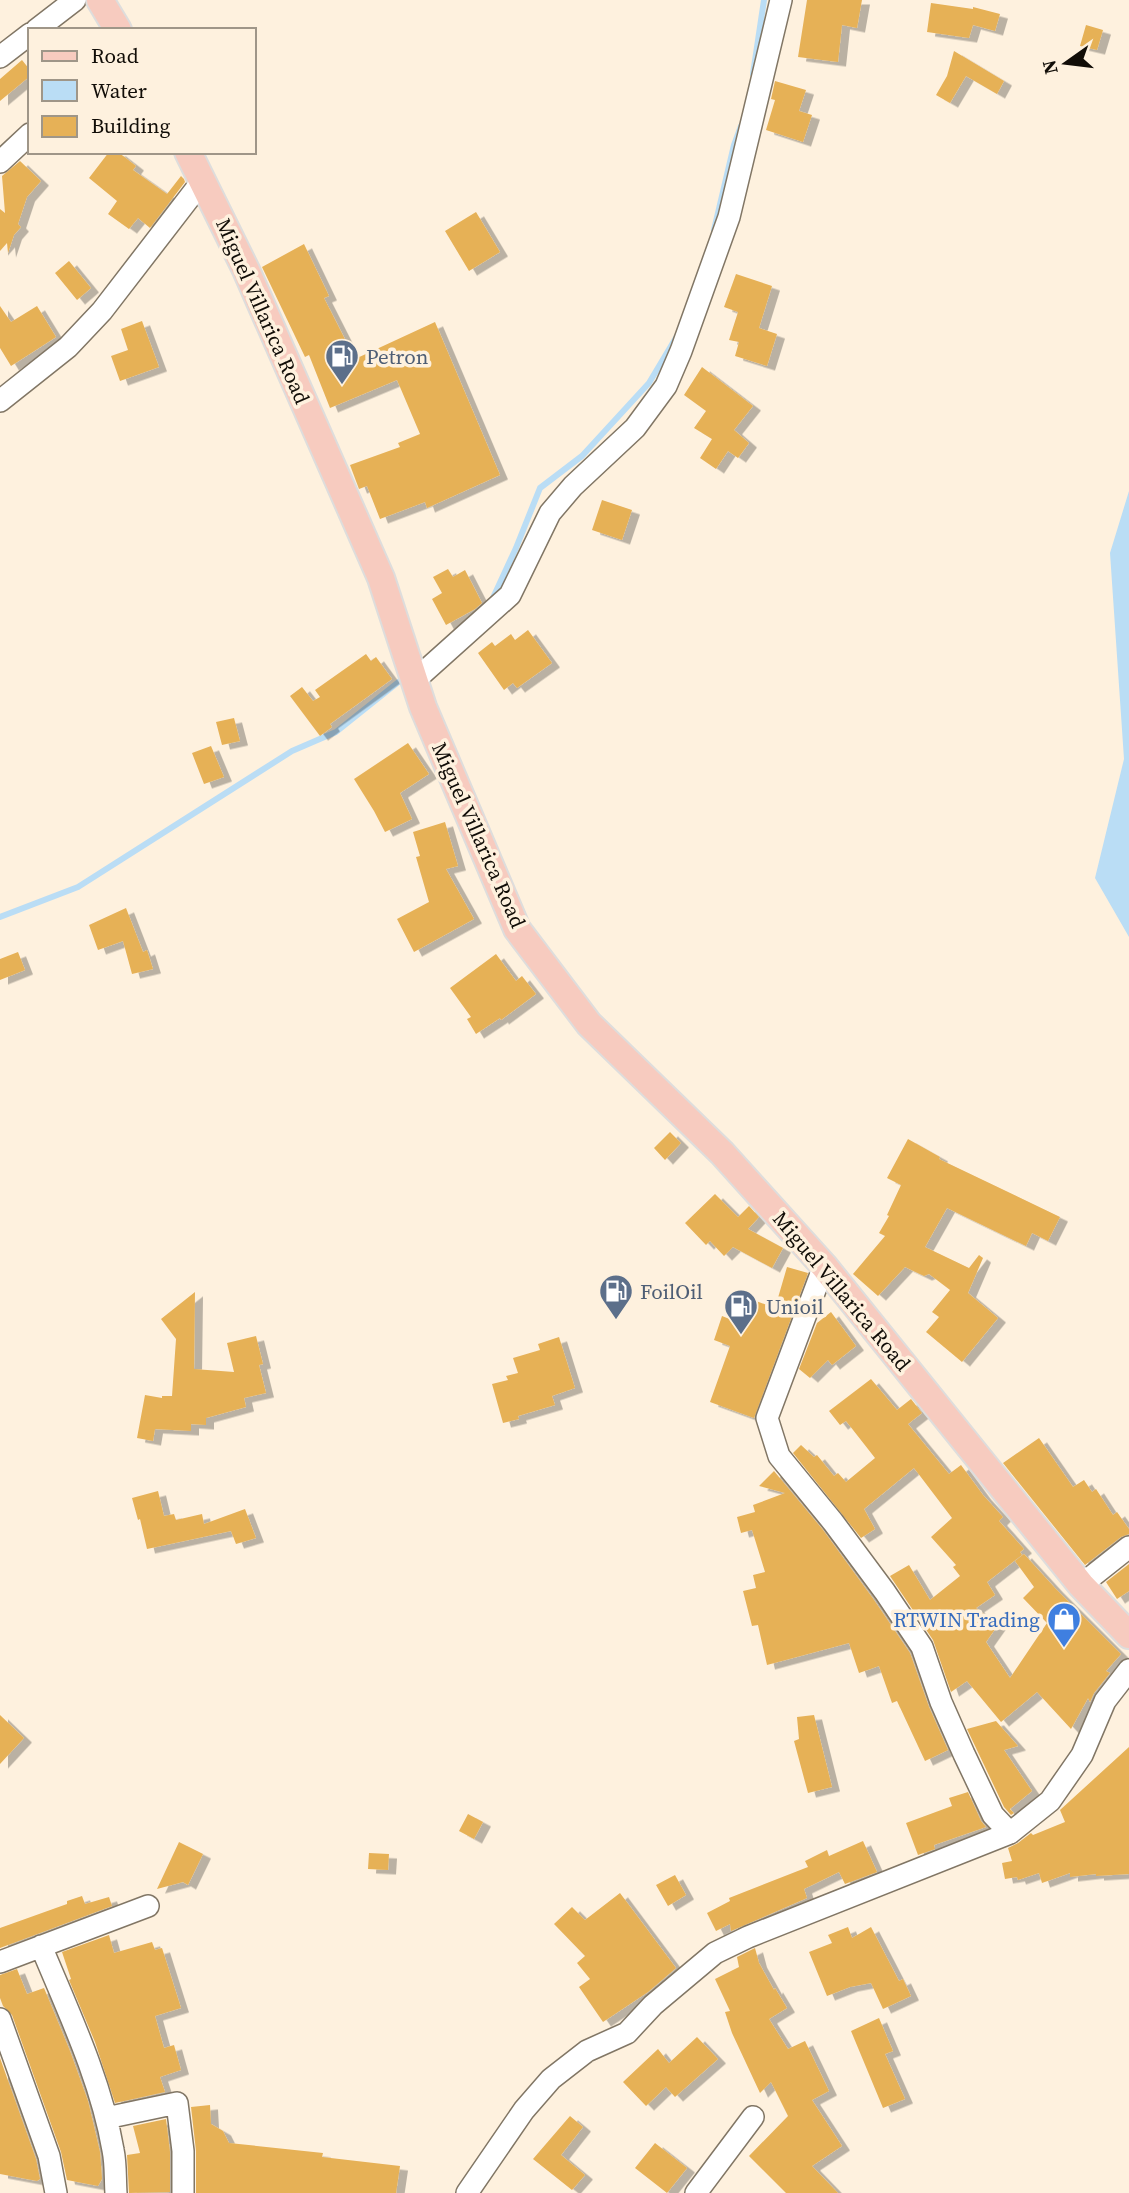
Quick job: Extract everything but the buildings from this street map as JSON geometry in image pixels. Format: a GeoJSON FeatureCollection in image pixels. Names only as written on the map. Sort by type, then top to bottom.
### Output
{"type":"FeatureCollection","features":[{"type":"Feature","properties":{"kind":"main road"},"geometry":{"type":"LineString","coordinates":[[100,0],[117,28]]}},
{"type":"Feature","properties":{"kind":"main road","name":"Miguel Villarica Road"},"geometry":{"type":"LineString","coordinates":[[189,154],[284,354],[381,578],[423,707],[517,929],[589,1024],[722,1153],[824,1266],[1081,1585],[1129,1635]]}},
{"type":"Feature","properties":{"kind":"street"},"geometry":{"type":"LineString","coordinates":[[39,28],[75,0]]}},
{"type":"Feature","properties":{"kind":"street"},"geometry":{"type":"LineString","coordinates":[[414,681],[510,595],[550,513],[573,486],[635,428],[666,386],[729,217],[781,0]]}},
{"type":"Feature","properties":{"kind":"street"},"geometry":{"type":"LineString","coordinates":[[0,57],[28,36]]}},
{"type":"Feature","properties":{"kind":"street"},"geometry":{"type":"LineString","coordinates":[[0,162],[28,136]]}},
{"type":"Feature","properties":{"kind":"street"},"geometry":{"type":"LineString","coordinates":[[0,401],[68,347],[102,311],[203,180]]}},
{"type":"Feature","properties":{"kind":"street"},"geometry":{"type":"LineString","coordinates":[[824,1266],[767,1418],[779,1456],[885,1592],[922,1647],[941,1702],[964,1754],[993,1815],[1010,1833]]}},
{"type":"Feature","properties":{"kind":"street"},"geometry":{"type":"LineString","coordinates":[[1081,1585],[1129,1547]]}},
{"type":"Feature","properties":{"kind":"street"},"geometry":{"type":"LineString","coordinates":[[467,2193],[524,2110],[551,2080],[587,2051],[626,2033],[715,1953],[748,1937],[1010,1833],[1050,1801],[1082,1755],[1105,1701],[1129,1670]]}},
{"type":"Feature","properties":{"kind":"street"},"geometry":{"type":"LineString","coordinates":[[0,1962],[148,1906]]}},
{"type":"Feature","properties":{"kind":"street"},"geometry":{"type":"LineString","coordinates":[[41,1946],[79,2035],[106,2118],[114,2152],[116,2193]]}},
{"type":"Feature","properties":{"kind":"street"},"geometry":{"type":"LineString","coordinates":[[0,2019],[49,2156],[56,2193]]}},
{"type":"Feature","properties":{"kind":"street"},"geometry":{"type":"LineString","coordinates":[[106,2118],[177,2103],[183,2151],[183,2193]]}},
{"type":"Feature","properties":{"kind":"street"},"geometry":{"type":"LineString","coordinates":[[696,2193],[753,2118]]}},
{"type":"Feature","properties":{"kind":"water"},"geometry":{"type":"Polygon","coordinates":[[[1129,491],[1129,937],[1095,878],[1124,759],[1110,553],[1129,491]]]}},
{"type":"Feature","properties":{"kind":"waterway"},"geometry":{"type":"LineString","coordinates":[[753,74],[764,0]]}},
{"type":"Feature","properties":{"kind":"waterway"},"geometry":{"type":"LineString","coordinates":[[714,230],[741,126]]}},
{"type":"Feature","properties":{"kind":"waterway"},"geometry":{"type":"LineString","coordinates":[[492,600],[540,488],[582,456],[649,383],[677,336]]}},
{"type":"Feature","properties":{"kind":"waterway"},"geometry":{"type":"LineString","coordinates":[[0,917],[78,887],[292,751],[336,732],[401,680]]}},
{"type":"Feature","properties":{"kind":"place","name":"Petron"},"geometry":{"type":"Point","coordinates":[342,386]}},
{"type":"Feature","properties":{"kind":"place","name":"FoilOil"},"geometry":{"type":"Point","coordinates":[616,1321]}},
{"type":"Feature","properties":{"kind":"place","name":"Unioil"},"geometry":{"type":"Point","coordinates":[741,1336]}},
{"type":"Feature","properties":{"kind":"place","name":"RTWIN Trading"},"geometry":{"type":"Point","coordinates":[1064,1649]}}]}
